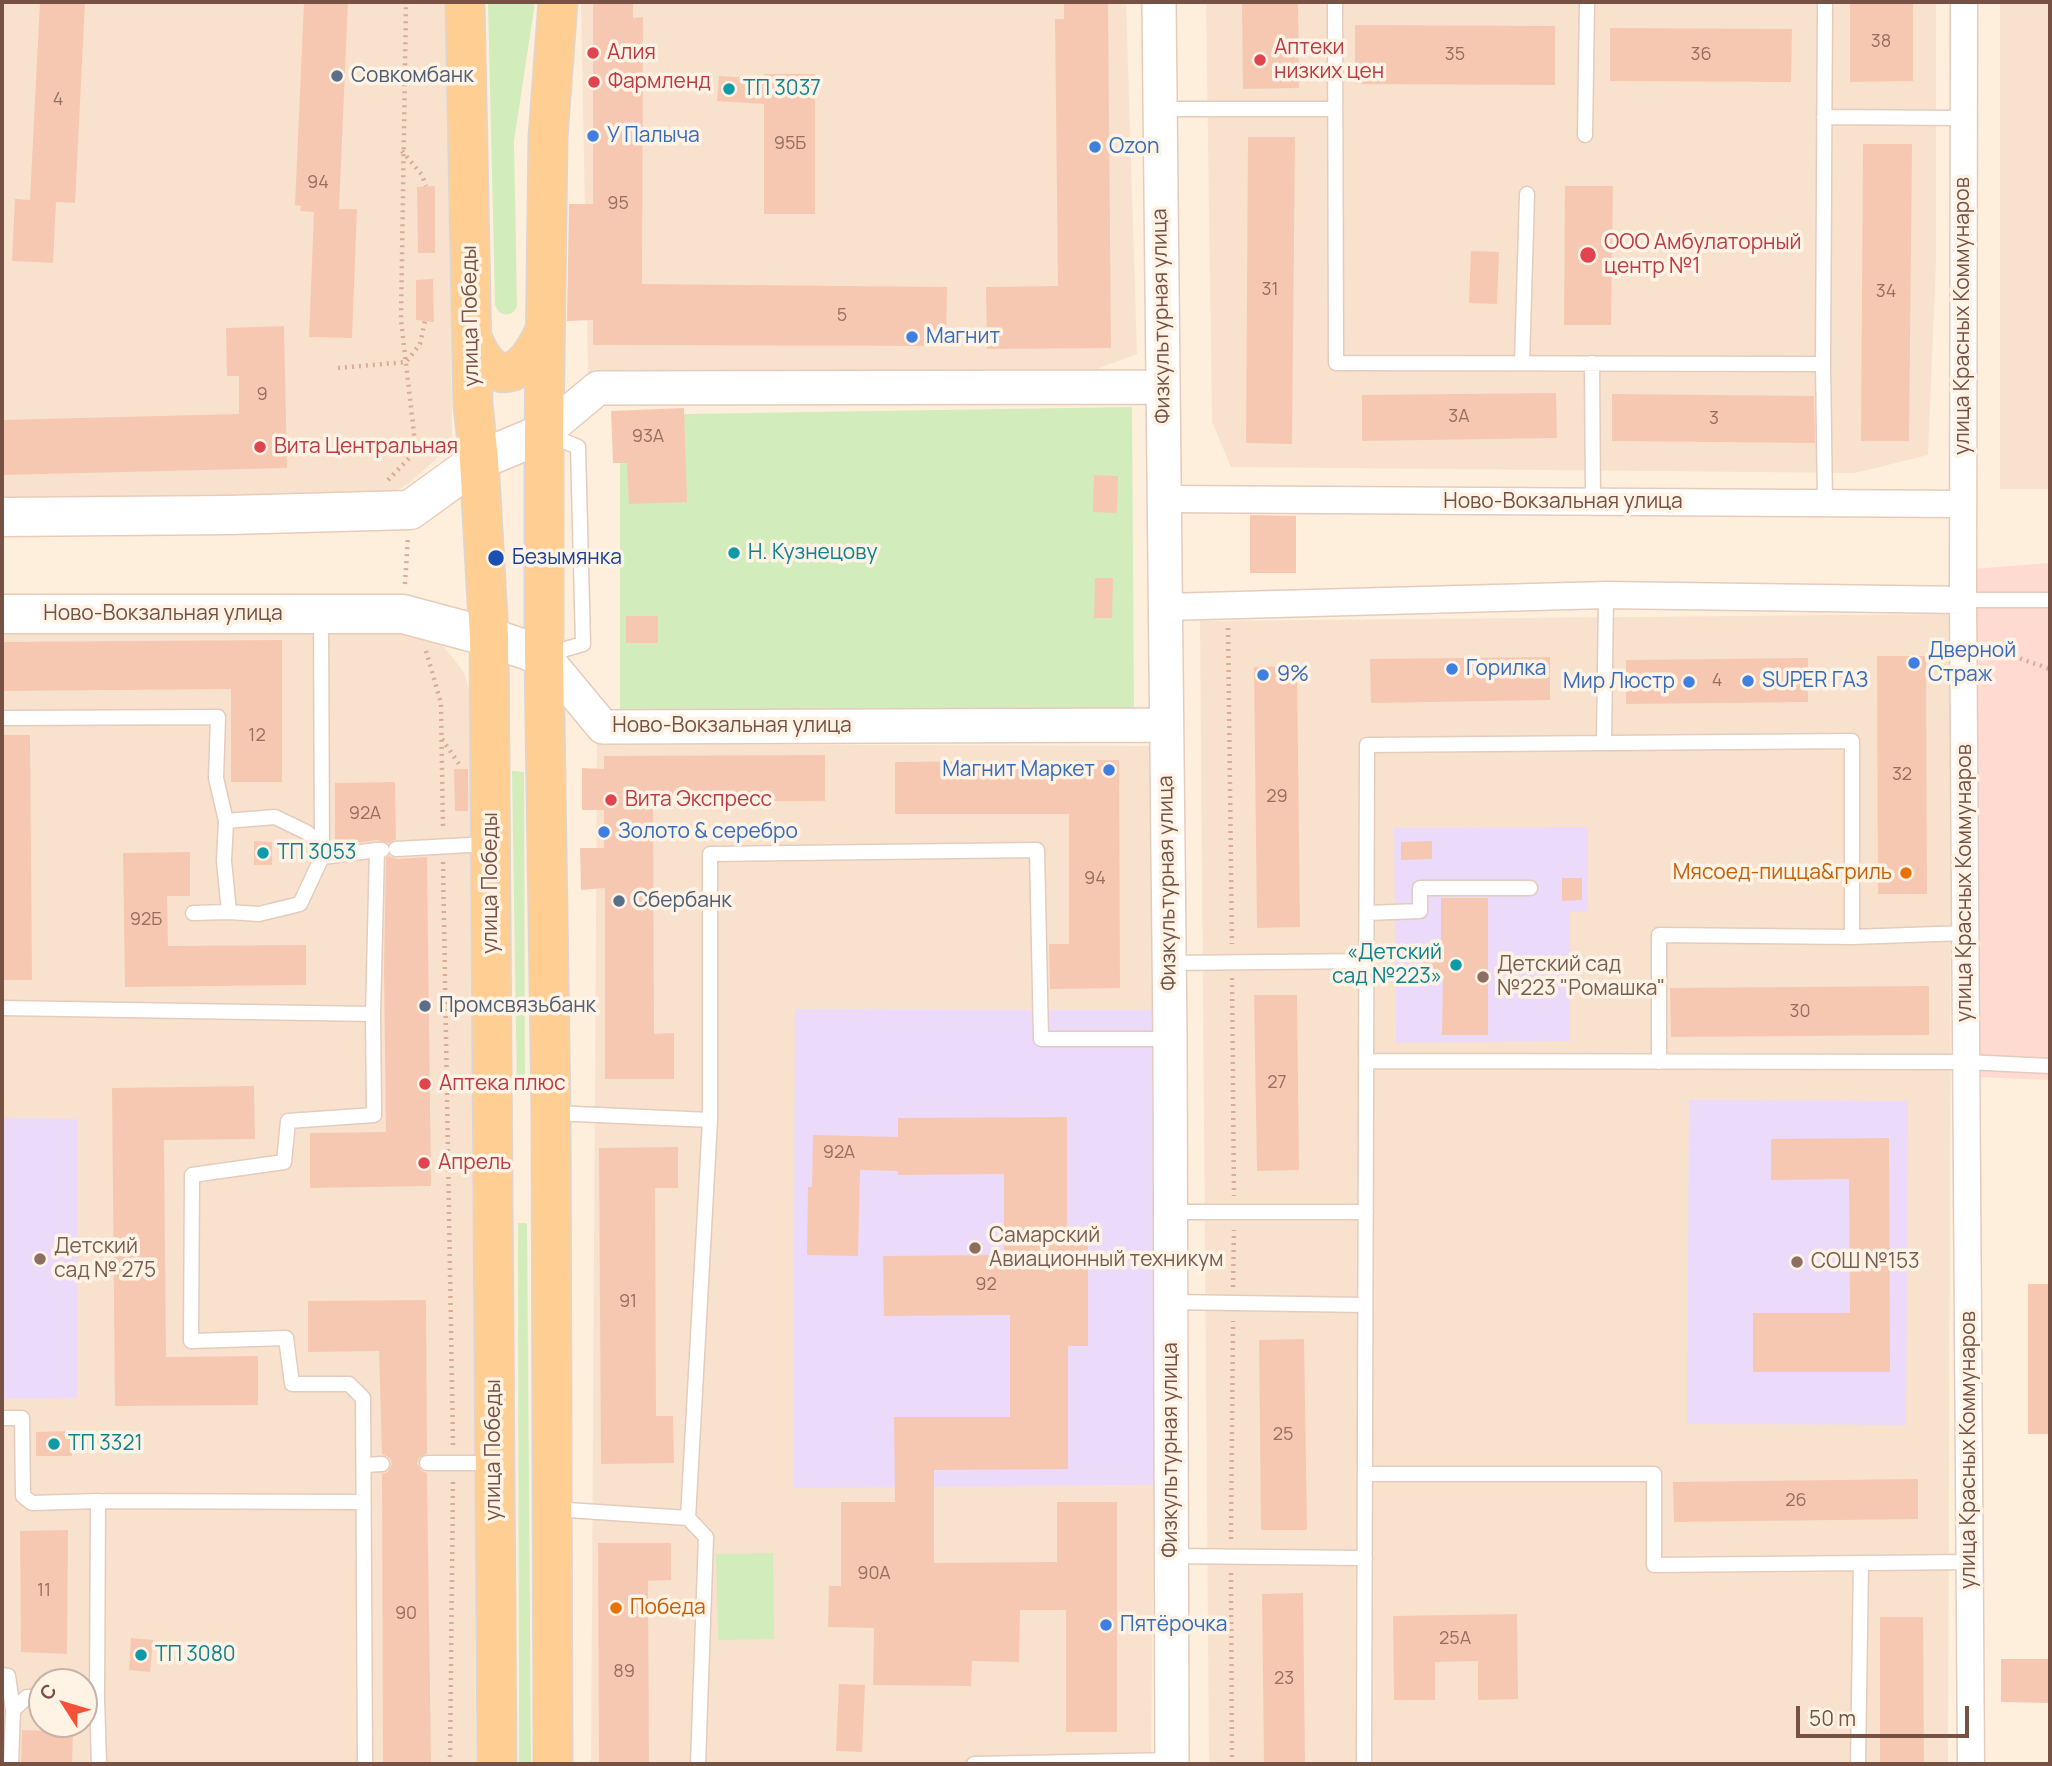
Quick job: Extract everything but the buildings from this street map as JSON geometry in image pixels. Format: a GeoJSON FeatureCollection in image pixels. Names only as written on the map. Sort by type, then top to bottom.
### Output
{"type":"FeatureCollection","features":[{"type":"Feature","properties":{"kind":"main road","name":"улица Победы"},"geometry":{"type":"LineString","coordinates":[[465,2],[473,405],[479,460],[489,637],[497,1764]]}},
{"type":"Feature","properties":{"kind":"main road"},"geometry":{"type":"LineString","coordinates":[[553,1764],[544,433],[548,137],[558,2]]}},
{"type":"Feature","properties":{"kind":"main road"},"geometry":{"type":"LineString","coordinates":[[472,337],[479,356],[489,368],[505,373],[521,368],[535,353],[545,330]]}},
{"type":"Feature","properties":{"kind":"main road"},"geometry":{"type":"LineString","coordinates":[[2,517],[229,515],[398,496],[544,433]]}},
{"type":"Feature","properties":{"kind":"main road","name":"Ново-Вокзальная улица"},"geometry":{"type":"LineString","coordinates":[[2,614],[402,614],[489,637],[544,656]]}},
{"type":"Feature","properties":{"kind":"main road"},"geometry":{"type":"LineString","coordinates":[[493,1114],[503,1132],[519,1136],[537,1131],[550,1114]]}},
{"type":"Feature","properties":{"kind":"main road"},"geometry":{"type":"LineString","coordinates":[[493,1216],[508,1189],[519,1185],[532,1189],[542,1197],[550,1213]]}},
{"type":"Feature","properties":{"kind":"street","name":"Физкультурная улица"},"geometry":{"type":"LineString","coordinates":[[1159,2],[1170,1039],[1172,1762]]}},
{"type":"Feature","properties":{"kind":"street","name":"улица Красных Коммунаров"},"geometry":{"type":"LineString","coordinates":[[1964,2],[1962,504],[1971,1764]]}},
{"type":"Feature","properties":{"kind":"street"},"geometry":{"type":"LineString","coordinates":[[544,433],[598,388],[1162,387]]}},
{"type":"Feature","properties":{"kind":"street","name":"Ново-Вокзальная улица"},"geometry":{"type":"LineString","coordinates":[[1164,499],[1962,504]]}},
{"type":"Feature","properties":{"kind":"street"},"geometry":{"type":"LineString","coordinates":[[1166,607],[1606,595],[1963,600]]}},
{"type":"Feature","properties":{"kind":"street","name":"Ново-Вокзальная улица"},"geometry":{"type":"LineString","coordinates":[[544,656],[603,727],[1166,725]]}},
{"type":"Feature","properties":{"kind":"lane"},"geometry":{"type":"LineString","coordinates":[[1335,2],[1336,363],[1823,364]]}},
{"type":"Feature","properties":{"kind":"lane"},"geometry":{"type":"LineString","coordinates":[[1585,135],[1587,2]]}},
{"type":"Feature","properties":{"kind":"lane"},"geometry":{"type":"LineString","coordinates":[[1825,2],[1825,503]]}},
{"type":"Feature","properties":{"kind":"lane"},"geometry":{"type":"LineString","coordinates":[[1160,109],[1335,109]]}},
{"type":"Feature","properties":{"kind":"lane"},"geometry":{"type":"LineString","coordinates":[[1824,117],[1963,118]]}},
{"type":"Feature","properties":{"kind":"lane"},"geometry":{"type":"LineString","coordinates":[[1522,363],[1527,194]]}},
{"type":"Feature","properties":{"kind":"lane"},"geometry":{"type":"LineString","coordinates":[[1592,363],[1593,503]]}},
{"type":"Feature","properties":{"kind":"lane"},"geometry":{"type":"LineString","coordinates":[[1604,743],[1606,595]]}},
{"type":"Feature","properties":{"kind":"lane"},"geometry":{"type":"LineString","coordinates":[[1963,600],[2050,600]]}},
{"type":"Feature","properties":{"kind":"lane"},"geometry":{"type":"LineString","coordinates":[[193,913],[259,915],[300,904],[322,851],[320,614]]}},
{"type":"Feature","properties":{"kind":"lane"},"geometry":{"type":"LineString","coordinates":[[2,718],[218,717],[216,778],[226,821],[224,861],[229,912]]}},
{"type":"Feature","properties":{"kind":"lane"},"geometry":{"type":"LineString","coordinates":[[1363,1764],[1367,745],[1852,741],[1852,937]]}},
{"type":"Feature","properties":{"kind":"lane"},"geometry":{"type":"LineString","coordinates":[[226,821],[275,817],[306,832],[322,851]]}},
{"type":"Feature","properties":{"kind":"lane"},"geometry":{"type":"LineString","coordinates":[[322,851],[491,844]]}},
{"type":"Feature","properties":{"kind":"lane"},"geometry":{"type":"LineString","coordinates":[[365,1764],[363,1398],[349,1384],[292,1384],[286,1338],[191,1341],[192,1175],[284,1162],[288,1121],[374,1115],[373,1014],[385,850]]}},
{"type":"Feature","properties":{"kind":"lane"},"geometry":{"type":"LineString","coordinates":[[688,1517],[709,1120],[710,855],[1037,850],[1041,1039],[1170,1039]]}},
{"type":"Feature","properties":{"kind":"lane"},"geometry":{"type":"LineString","coordinates":[[1367,913],[1420,911],[1420,888],[1530,888]]}},
{"type":"Feature","properties":{"kind":"lane"},"geometry":{"type":"LineString","coordinates":[[1659,1062],[1659,936],[1852,937],[1965,933]]}},
{"type":"Feature","properties":{"kind":"lane"},"geometry":{"type":"LineString","coordinates":[[1169,962],[1366,961]]}},
{"type":"Feature","properties":{"kind":"lane"},"geometry":{"type":"LineString","coordinates":[[2,1008],[373,1014]]}},
{"type":"Feature","properties":{"kind":"lane"},"geometry":{"type":"LineString","coordinates":[[1366,1061],[1966,1062],[2050,1066]]}},
{"type":"Feature","properties":{"kind":"lane"},"geometry":{"type":"LineString","coordinates":[[550,1114],[709,1120]]}},
{"type":"Feature","properties":{"kind":"lane"},"geometry":{"type":"LineString","coordinates":[[1171,1212],[1366,1212]]}},
{"type":"Feature","properties":{"kind":"lane"},"geometry":{"type":"LineString","coordinates":[[1171,1303],[1366,1305]]}},
{"type":"Feature","properties":{"kind":"lane"},"geometry":{"type":"LineString","coordinates":[[2,1418],[22,1418],[23,1496],[32,1503],[363,1502]]}},
{"type":"Feature","properties":{"kind":"lane"},"geometry":{"type":"LineString","coordinates":[[427,1463],[493,1463]]}},
{"type":"Feature","properties":{"kind":"lane"},"geometry":{"type":"LineString","coordinates":[[364,1465],[382,1464]]}},
{"type":"Feature","properties":{"kind":"lane"},"geometry":{"type":"LineString","coordinates":[[1365,1474],[1654,1474],[1654,1565],[1970,1562]]}},
{"type":"Feature","properties":{"kind":"lane"},"geometry":{"type":"LineString","coordinates":[[91,1668],[98,1501]]}},
{"type":"Feature","properties":{"kind":"lane"},"geometry":{"type":"LineString","coordinates":[[551,1509],[688,1517],[706,1537],[698,1764]]}},
{"type":"Feature","properties":{"kind":"lane"},"geometry":{"type":"LineString","coordinates":[[1172,1556],[1365,1558]]}},
{"type":"Feature","properties":{"kind":"lane"},"geometry":{"type":"LineString","coordinates":[[1858,1764],[1861,1563]]}},
{"type":"Feature","properties":{"kind":"lane"},"geometry":{"type":"LineString","coordinates":[[2,1675],[8,1676],[13,1710],[10,1764]]}},
{"type":"Feature","properties":{"kind":"lane"},"geometry":{"type":"LineString","coordinates":[[13,1710],[28,1697]]}},
{"type":"Feature","properties":{"kind":"lane"},"geometry":{"type":"LineString","coordinates":[[95,1738],[99,1764]]}},
{"type":"Feature","properties":{"kind":"lane"},"geometry":{"type":"LineString","coordinates":[[974,1764],[1172,1762]]}},
{"type":"Feature","properties":{"kind":"path"},"geometry":{"type":"LineString","coordinates":[[402,614],[398,496],[409,459],[416,452],[401,320],[406,2]]}},
{"type":"Feature","properties":{"kind":"path"},"geometry":{"type":"LineString","coordinates":[[402,151],[422,175],[426,186]]}},
{"type":"Feature","properties":{"kind":"path"},"geometry":{"type":"LineString","coordinates":[[338,368],[406,362],[420,344],[425,321]]}},
{"type":"Feature","properties":{"kind":"path"},"geometry":{"type":"LineString","coordinates":[[398,496],[409,459]]}},
{"type":"Feature","properties":{"kind":"path"},"geometry":{"type":"LineString","coordinates":[[1228,605],[1234,1213],[1232,1764]]}},
{"type":"Feature","properties":{"kind":"path"},"geometry":{"type":"LineString","coordinates":[[1963,639],[2050,669]]}},
{"type":"Feature","properties":{"kind":"path"},"geometry":{"type":"LineString","coordinates":[[425,648],[441,703],[442,738],[453,1464],[450,1764]]}},
{"type":"Feature","properties":{"kind":"path"},"geometry":{"type":"LineString","coordinates":[[442,738],[463,769]]}},
{"type":"Feature","properties":{"kind":"shaded area"},"geometry":{"type":"Polygon","coordinates":[[[2,2],[449,2],[452,438],[443,453],[408,484],[377,501],[2,501],[2,2]]]}},
{"type":"Feature","properties":{"kind":"shaded area"},"geometry":{"type":"Polygon","coordinates":[[[581,2],[1126,2],[1137,354],[1094,370],[588,372],[581,2]]]}},
{"type":"Feature","properties":{"kind":"shaded area"},"geometry":{"type":"Polygon","coordinates":[[[1206,2],[1936,2],[1936,264],[1928,455],[1855,473],[1231,467],[1212,422],[1206,2]]]}},
{"type":"Feature","properties":{"kind":"shaded area"},"geometry":{"type":"Polygon","coordinates":[[[2000,2],[2050,2],[2050,489],[2000,489],[2000,2]]]}},
{"type":"Feature","properties":{"kind":"shaded area"},"geometry":{"type":"Polygon","coordinates":[[[2050,563],[2050,1080],[1977,1077],[1971,569],[2050,563]]]}},
{"type":"Feature","properties":{"kind":"shaded area"},"geometry":{"type":"Polygon","coordinates":[[[1952,614],[1948,1764],[1209,1764],[1200,621],[1952,614]]]}},
{"type":"Feature","properties":{"kind":"shaded area"},"geometry":{"type":"Polygon","coordinates":[[[2,627],[406,628],[436,640],[464,672],[473,703],[476,1764],[2,1764],[2,627]]]}},
{"type":"Feature","properties":{"kind":"shaded area"},"geometry":{"type":"Polygon","coordinates":[[[597,744],[1158,746],[1157,1010],[796,1009],[793,1487],[1154,1485],[1151,1764],[591,1764],[597,744]]]}},
{"type":"Feature","properties":{"kind":"shaded area","name":"Детский сад №223 \"Ромашка\""},"geometry":{"type":"Polygon","coordinates":[[[1588,827],[1588,911],[1570,912],[1570,1041],[1396,1043],[1394,828],[1588,827]]]}},
{"type":"Feature","properties":{"kind":"shaded area","name":"Самарский Авиационный техникум"},"geometry":{"type":"Polygon","coordinates":[[[795,1009],[1157,1010],[1154,1485],[793,1488],[795,1009]]]}},
{"type":"Feature","properties":{"kind":"shaded area","name":"СОШ №153"},"geometry":{"type":"Polygon","coordinates":[[[1689,1100],[1908,1101],[1906,1425],[1687,1424],[1689,1100]]]}},
{"type":"Feature","properties":{"kind":"shaded area","name":"Детский сад № 275"},"geometry":{"type":"Polygon","coordinates":[[[2,1118],[78,1119],[77,1398],[2,1399],[2,1118]]]}},
{"type":"Feature","properties":{"kind":"green space"},"geometry":{"type":"Polygon","coordinates":[[[488,2],[535,2],[514,141],[517,306],[512,313],[507,314],[499,312],[495,305],[488,2]]]}},
{"type":"Feature","properties":{"kind":"green space"},"geometry":{"type":"Polygon","coordinates":[[[1132,407],[1134,713],[620,716],[620,415],[1132,407]]]}},
{"type":"Feature","properties":{"kind":"green space"},"geometry":{"type":"Polygon","coordinates":[[[512,771],[524,772],[525,1093],[517,1093],[512,771]]]}},
{"type":"Feature","properties":{"kind":"green space"},"geometry":{"type":"Polygon","coordinates":[[[518,1223],[527,1223],[531,1764],[519,1764],[518,1223]]]}},
{"type":"Feature","properties":{"kind":"green space"},"geometry":{"type":"Polygon","coordinates":[[[773,1553],[774,1639],[718,1640],[716,1554],[773,1553]]]}},
{"type":"Feature","properties":{"kind":"place","name":"Алия"},"geometry":{"type":"Point","coordinates":[593,53]}},
{"type":"Feature","properties":{"kind":"place","name":"Аптеки низких цен"},"geometry":{"type":"Point","coordinates":[1260,60]}},
{"type":"Feature","properties":{"kind":"place","name":"Совкомбанк"},"geometry":{"type":"Point","coordinates":[337,76]}},
{"type":"Feature","properties":{"kind":"place","name":"Фармленд"},"geometry":{"type":"Point","coordinates":[594,82]}},
{"type":"Feature","properties":{"kind":"place","name":"ТП 3037"},"geometry":{"type":"Point","coordinates":[729,89]}},
{"type":"Feature","properties":{"kind":"place","name":"У Палыча"},"geometry":{"type":"Point","coordinates":[593,136]}},
{"type":"Feature","properties":{"kind":"place","name":"Ozon"},"geometry":{"type":"Point","coordinates":[1095,147]}},
{"type":"Feature","properties":{"kind":"place","name":"ООО Амбулаторный центр №1"},"geometry":{"type":"Point","coordinates":[1588,255]}},
{"type":"Feature","properties":{"kind":"place","name":"Магнит"},"geometry":{"type":"Point","coordinates":[912,337]}},
{"type":"Feature","properties":{"kind":"place","name":"Вита Центральная"},"geometry":{"type":"Point","coordinates":[260,447]}},
{"type":"Feature","properties":{"kind":"place","name":"Н. Кузнецову"},"geometry":{"type":"Point","coordinates":[734,553]}},
{"type":"Feature","properties":{"kind":"place","name":"Безымянка"},"geometry":{"type":"Point","coordinates":[496,558]}},
{"type":"Feature","properties":{"kind":"place","name":"Дверной Страж"},"geometry":{"type":"Point","coordinates":[1914,663]}},
{"type":"Feature","properties":{"kind":"place","name":"Горилка"},"geometry":{"type":"Point","coordinates":[1452,669]}},
{"type":"Feature","properties":{"kind":"place","name":"9%"},"geometry":{"type":"Point","coordinates":[1263,675]}},
{"type":"Feature","properties":{"kind":"place","name":"SUPER ГАЗ"},"geometry":{"type":"Point","coordinates":[1748,681]}},
{"type":"Feature","properties":{"kind":"place","name":"Мир Люстр"},"geometry":{"type":"Point","coordinates":[1689,682]}},
{"type":"Feature","properties":{"kind":"place","name":"Магнит Маркет"},"geometry":{"type":"Point","coordinates":[1109,770]}},
{"type":"Feature","properties":{"kind":"place","name":"Вита Экспресс"},"geometry":{"type":"Point","coordinates":[611,800]}},
{"type":"Feature","properties":{"kind":"place","name":"Золото & серебро"},"geometry":{"type":"Point","coordinates":[604,832]}},
{"type":"Feature","properties":{"kind":"place","name":"ТП 3053"},"geometry":{"type":"Point","coordinates":[263,853]}},
{"type":"Feature","properties":{"kind":"place","name":"Мясоед-пицца&гриль"},"geometry":{"type":"Point","coordinates":[1906,873]}},
{"type":"Feature","properties":{"kind":"place","name":"Сбербанк"},"geometry":{"type":"Point","coordinates":[619,901]}},
{"type":"Feature","properties":{"kind":"place","name":"«Детский сад №223»"},"geometry":{"type":"Point","coordinates":[1456,965]}},
{"type":"Feature","properties":{"kind":"place","name":"Детский сад №223 \"Ромашка\""},"geometry":{"type":"Point","coordinates":[1483,977]}},
{"type":"Feature","properties":{"kind":"place","name":"Промсвязьбанк"},"geometry":{"type":"Point","coordinates":[425,1006]}},
{"type":"Feature","properties":{"kind":"place","name":"Аптека плюс"},"geometry":{"type":"Point","coordinates":[425,1084]}},
{"type":"Feature","properties":{"kind":"place","name":"Апрель"},"geometry":{"type":"Point","coordinates":[424,1163]}},
{"type":"Feature","properties":{"kind":"place","name":"Самарский Авиационный техникум"},"geometry":{"type":"Point","coordinates":[975,1248]}},
{"type":"Feature","properties":{"kind":"place","name":"Детский сад № 275"},"geometry":{"type":"Point","coordinates":[40,1259]}},
{"type":"Feature","properties":{"kind":"place","name":"СОШ №153"},"geometry":{"type":"Point","coordinates":[1797,1262]}},
{"type":"Feature","properties":{"kind":"place","name":"ТП 3321"},"geometry":{"type":"Point","coordinates":[54,1444]}},
{"type":"Feature","properties":{"kind":"place","name":"Победа"},"geometry":{"type":"Point","coordinates":[616,1608]}},
{"type":"Feature","properties":{"kind":"place","name":"Пятёрочка"},"geometry":{"type":"Point","coordinates":[1106,1625]}},
{"type":"Feature","properties":{"kind":"place","name":"ТП 3080"},"geometry":{"type":"Point","coordinates":[141,1655]}}]}
